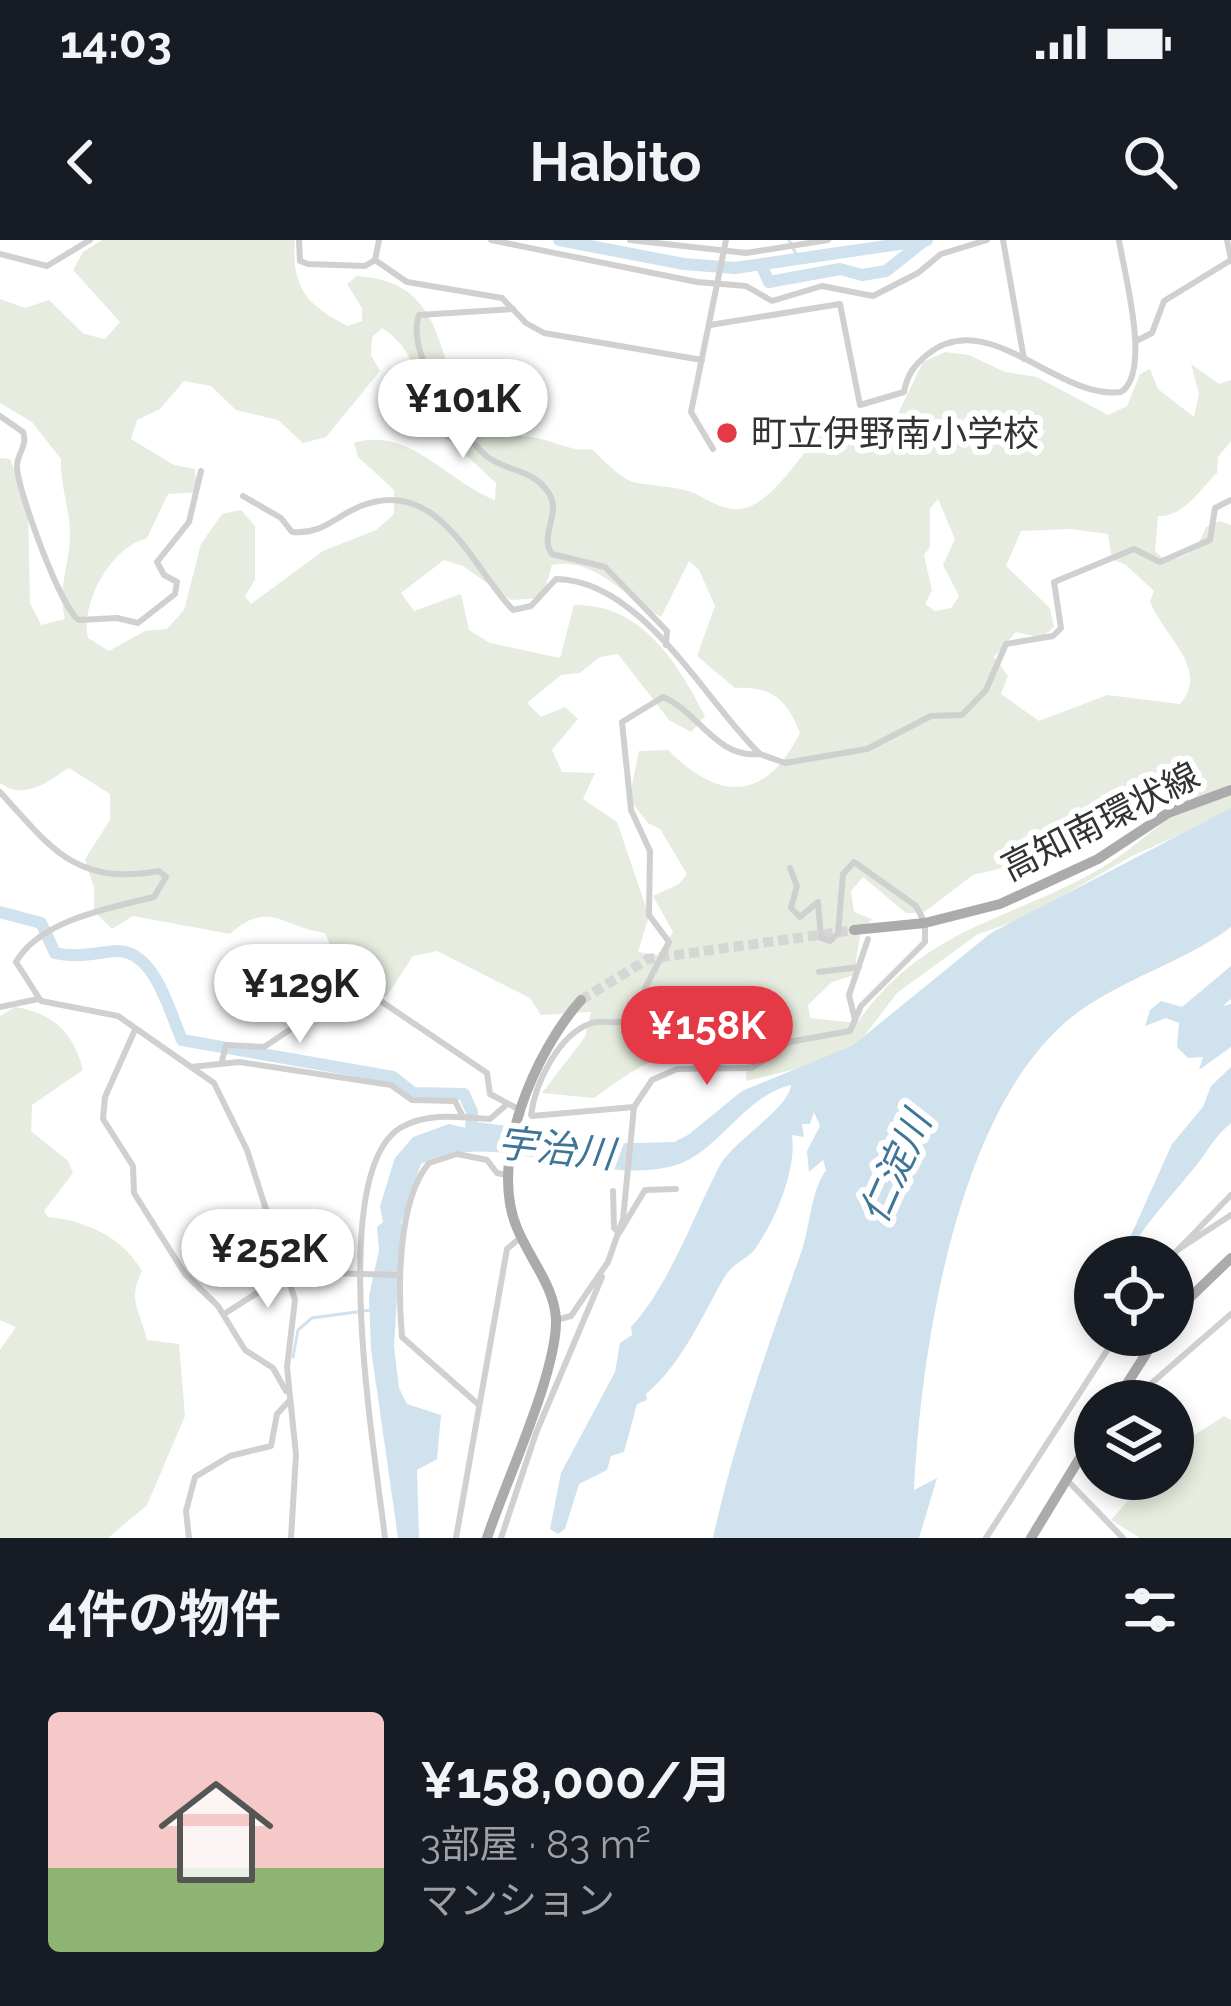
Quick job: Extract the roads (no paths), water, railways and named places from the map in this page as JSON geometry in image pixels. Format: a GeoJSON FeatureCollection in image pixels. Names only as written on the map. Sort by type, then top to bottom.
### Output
{"type":"FeatureCollection","features":[{"type":"Feature","properties":{"kind":"main road","name":"高知南環状線"},"geometry":{"type":"LineString","coordinates":[[854,930],[925,923],[1000,904],[1066,876],[1168,813],[1231,790]]}},
{"type":"Feature","properties":{"kind":"main road"},"geometry":{"type":"LineString","coordinates":[[487,1538],[543,1376],[556,1321],[547,1286],[521,1237],[512,1170],[538,1058],[581,1000]]}},
{"type":"Feature","properties":{"kind":"main road"},"geometry":{"type":"LineString","coordinates":[[1194,1294],[1231,1258]]}},
{"type":"Feature","properties":{"kind":"main road"},"geometry":{"type":"LineString","coordinates":[[1031,1538],[1074,1465]]}},
{"type":"Feature","properties":{"kind":"street"},"geometry":{"type":"LineString","coordinates":[[0,254],[47,266],[90,240]]}},
{"type":"Feature","properties":{"kind":"street"},"geometry":{"type":"LineString","coordinates":[[299,240],[300,261],[365,266],[375,260],[380,240]]}},
{"type":"Feature","properties":{"kind":"street"},"geometry":{"type":"LineString","coordinates":[[491,240],[746,286],[772,301],[822,286],[873,296],[918,273],[941,254],[987,240]]}},
{"type":"Feature","properties":{"kind":"street"},"geometry":{"type":"LineString","coordinates":[[630,240],[723,254],[828,240]]}},
{"type":"Feature","properties":{"kind":"street"},"geometry":{"type":"LineString","coordinates":[[713,449],[691,412],[726,240]]}},
{"type":"Feature","properties":{"kind":"street"},"geometry":{"type":"LineString","coordinates":[[1003,240],[1024,358]]}},
{"type":"Feature","properties":{"kind":"street"},"geometry":{"type":"LineString","coordinates":[[710,325],[840,304],[860,405],[904,392],[912,369],[931,352],[955,341],[974,341],[1024,358],[1074,385],[1112,393],[1130,387],[1136,341],[1119,240]]}},
{"type":"Feature","properties":{"kind":"street"},"geometry":{"type":"LineString","coordinates":[[1136,341],[1152,333],[1173,293],[1231,260],[1227,240]]}},
{"type":"Feature","properties":{"kind":"street"},"geometry":{"type":"LineString","coordinates":[[375,260],[407,282],[502,298],[544,333],[702,360]]}},
{"type":"Feature","properties":{"kind":"street"},"geometry":{"type":"LineString","coordinates":[[514,309],[418,315],[416,330],[440,396],[486,456],[526,472],[549,493],[554,512],[547,547],[552,554],[604,567],[667,631],[666,645]]}},
{"type":"Feature","properties":{"kind":"street"},"geometry":{"type":"LineString","coordinates":[[0,416],[11,418],[26,440],[17,468],[26,508],[56,573],[63,605],[79,620],[117,618],[138,623],[175,593],[177,582],[164,575],[157,562],[190,522],[201,471]]}},
{"type":"Feature","properties":{"kind":"street"},"geometry":{"type":"LineString","coordinates":[[243,496],[281,518],[292,532],[305,533],[373,502],[406,504],[460,535],[513,610],[531,606],[556,578],[576,579],[606,592],[666,645],[760,754]]}},
{"type":"Feature","properties":{"kind":"street"},"geometry":{"type":"LineString","coordinates":[[523,1116],[552,1060],[586,1027],[629,1019],[640,1005],[650,970],[669,942],[664,928],[649,915],[650,851],[631,810],[622,722],[663,698],[714,739],[745,755],[760,754],[785,763],[867,749],[931,716],[962,715],[980,699],[1006,644],[1053,636],[1061,628],[1054,582],[1134,549],[1160,562],[1200,549],[1210,541],[1215,508],[1231,500]]}},
{"type":"Feature","properties":{"kind":"street"},"geometry":{"type":"LineString","coordinates":[[0,792],[57,856],[80,868],[133,876],[159,872],[166,877],[164,889],[154,897],[82,916],[25,946],[16,962],[38,999]]}},
{"type":"Feature","properties":{"kind":"street"},"geometry":{"type":"LineString","coordinates":[[619,1233],[634,1107],[659,1074],[693,1067],[752,1068],[789,1042],[850,1031],[869,998],[925,942],[925,923],[903,895],[851,862],[843,874],[838,933],[826,941],[818,935],[818,902],[800,917],[790,908],[796,886],[790,868]]}},
{"type":"Feature","properties":{"kind":"street"},"geometry":{"type":"LineString","coordinates":[[855,1021],[849,995],[868,939]]}},
{"type":"Feature","properties":{"kind":"street"},"geometry":{"type":"LineString","coordinates":[[819,972],[859,967]]}},
{"type":"Feature","properties":{"kind":"street"},"geometry":{"type":"LineString","coordinates":[[223,1061],[226,1046],[264,1047],[357,985],[487,1073],[487,1089],[523,1116],[540,1119],[575,1110],[634,1107]]}},
{"type":"Feature","properties":{"kind":"street"},"geometry":{"type":"LineString","coordinates":[[0,1007],[38,999],[101,1010],[214,1083],[238,1130],[290,1272],[296,1308],[287,1367],[296,1455],[291,1538]]}},
{"type":"Feature","properties":{"kind":"street"},"geometry":{"type":"LineString","coordinates":[[135,1030],[105,1097],[103,1119],[133,1166],[138,1202],[185,1274],[224,1314],[238,1343],[272,1368],[290,1400]]}},
{"type":"Feature","properties":{"kind":"street"},"geometry":{"type":"LineString","coordinates":[[191,1067],[223,1061],[392,1085],[412,1100],[455,1101],[463,1117]]}},
{"type":"Feature","properties":{"kind":"street"},"geometry":{"type":"LineString","coordinates":[[385,1538],[358,1270],[372,1169],[384,1143],[418,1120],[490,1119],[505,1106]]}},
{"type":"Feature","properties":{"kind":"street"},"geometry":{"type":"LineString","coordinates":[[479,1405],[402,1337],[399,1274],[415,1186],[429,1163],[457,1154],[487,1160],[497,1173],[512,1170]]}},
{"type":"Feature","properties":{"kind":"street"},"geometry":{"type":"LineString","coordinates":[[501,1538],[536,1433],[619,1233],[645,1190],[676,1189]]}},
{"type":"Feature","properties":{"kind":"street"},"geometry":{"type":"LineString","coordinates":[[614,1191],[614,1228],[619,1233]]}},
{"type":"Feature","properties":{"kind":"street"},"geometry":{"type":"LineString","coordinates":[[1190,1236],[1231,1195]]}},
{"type":"Feature","properties":{"kind":"street"},"geometry":{"type":"LineString","coordinates":[[1194,1240],[1231,1216]]}},
{"type":"Feature","properties":{"kind":"street"},"geometry":{"type":"LineString","coordinates":[[456,1538],[507,1249],[521,1237]]}},
{"type":"Feature","properties":{"kind":"street"},"geometry":{"type":"LineString","coordinates":[[224,1314],[290,1272],[399,1274]]}},
{"type":"Feature","properties":{"kind":"street"},"geometry":{"type":"LineString","coordinates":[[556,1321],[568,1319],[604,1274]]}},
{"type":"Feature","properties":{"kind":"street"},"geometry":{"type":"LineString","coordinates":[[1155,1380],[1231,1314]]}},
{"type":"Feature","properties":{"kind":"street"},"geometry":{"type":"LineString","coordinates":[[986,1538],[1104,1356]]}},
{"type":"Feature","properties":{"kind":"street"},"geometry":{"type":"LineString","coordinates":[[189,1538],[186,1511],[196,1475],[230,1456],[271,1446],[277,1414],[290,1400]]}},
{"type":"Feature","properties":{"kind":"street"},"geometry":{"type":"LineString","coordinates":[[1065,1479],[1123,1538]]}},
{"type":"Feature","properties":{"kind":"water"},"geometry":{"type":"Polygon","coordinates":[[[1231,808],[1231,927],[1077,1013],[1022,1072],[993,1124],[969,1182],[935,1310],[914,1490],[937,1478],[919,1538],[713,1538],[742,1428],[826,1170],[823,1160],[809,1172],[807,1151],[820,1126],[814,1112],[810,1124],[802,1124],[804,1137],[792,1135],[788,1179],[763,1237],[728,1273],[680,1355],[646,1394],[647,1400],[637,1404],[624,1452],[611,1456],[607,1470],[579,1484],[565,1529],[558,1534],[550,1529],[561,1473],[615,1372],[620,1343],[632,1335],[631,1327],[669,1271],[719,1167],[781,1104],[791,1085],[758,1101],[702,1151],[669,1167],[607,1169],[478,1151],[448,1154],[421,1164],[401,1223],[406,1229],[401,1235],[394,1346],[399,1388],[407,1404],[441,1415],[437,1459],[417,1470],[419,1538],[398,1538],[371,1349],[369,1296],[379,1250],[377,1227],[383,1222],[380,1206],[395,1158],[413,1137],[449,1124],[466,1128],[470,1121],[564,1134],[584,1156],[597,1153],[589,1150],[597,1144],[674,1142],[742,1091],[852,1046],[991,933],[1231,808]]]}},
{"type":"Feature","properties":{"kind":"water"},"geometry":{"type":"Polygon","coordinates":[[[1231,966],[1231,999],[1223,1006],[1231,1004],[1231,1047],[1199,1070],[1203,1057],[1188,1058],[1177,1047],[1179,1023],[1166,1018],[1145,1026],[1150,1010],[1161,1001],[1182,1007],[1231,966]]]}},
{"type":"Feature","properties":{"kind":"water"},"geometry":{"type":"Polygon","coordinates":[[[1231,1067],[1231,1123],[1140,1236],[1130,1236],[1172,1144],[1203,1107],[1211,1086],[1231,1067]]]}},
{"type":"Feature","properties":{"kind":"waterway"},"geometry":{"type":"LineString","coordinates":[[559,240],[684,264],[735,268],[927,240]]}},
{"type":"Feature","properties":{"kind":"waterway"},"geometry":{"type":"LineString","coordinates":[[789,240],[799,260]]}},
{"type":"Feature","properties":{"kind":"waterway"},"geometry":{"type":"LineString","coordinates":[[762,267],[769,282],[840,269],[862,275],[886,271],[924,241]]}},
{"type":"Feature","properties":{"kind":"waterway"},"geometry":{"type":"LineString","coordinates":[[0,912],[41,923],[55,953],[115,951],[141,960],[159,984],[182,1040],[393,1077],[413,1093],[464,1094],[472,1112],[471,1131]]}},
{"type":"Feature","properties":{"kind":"waterway"},"geometry":{"type":"LineString","coordinates":[[293,1357],[298,1330],[312,1318],[371,1310]]}},
{"type":"Feature","properties":{"kind":"tunnel"},"geometry":{"type":"LineString","coordinates":[[581,1000],[648,959],[854,930]]}},
{"type":"Feature","properties":{"kind":"place","name":"町立伊野南小学校"},"geometry":{"type":"Point","coordinates":[727,433]}},
{"type":"Feature","properties":{"kind":"water label","name":"宇治川"},"geometry":{"type":"Point","coordinates":[556,1148]}},
{"type":"Feature","properties":{"kind":"water label","name":"仁淀川"},"geometry":{"type":"Point","coordinates":[895,1167]}}]}
